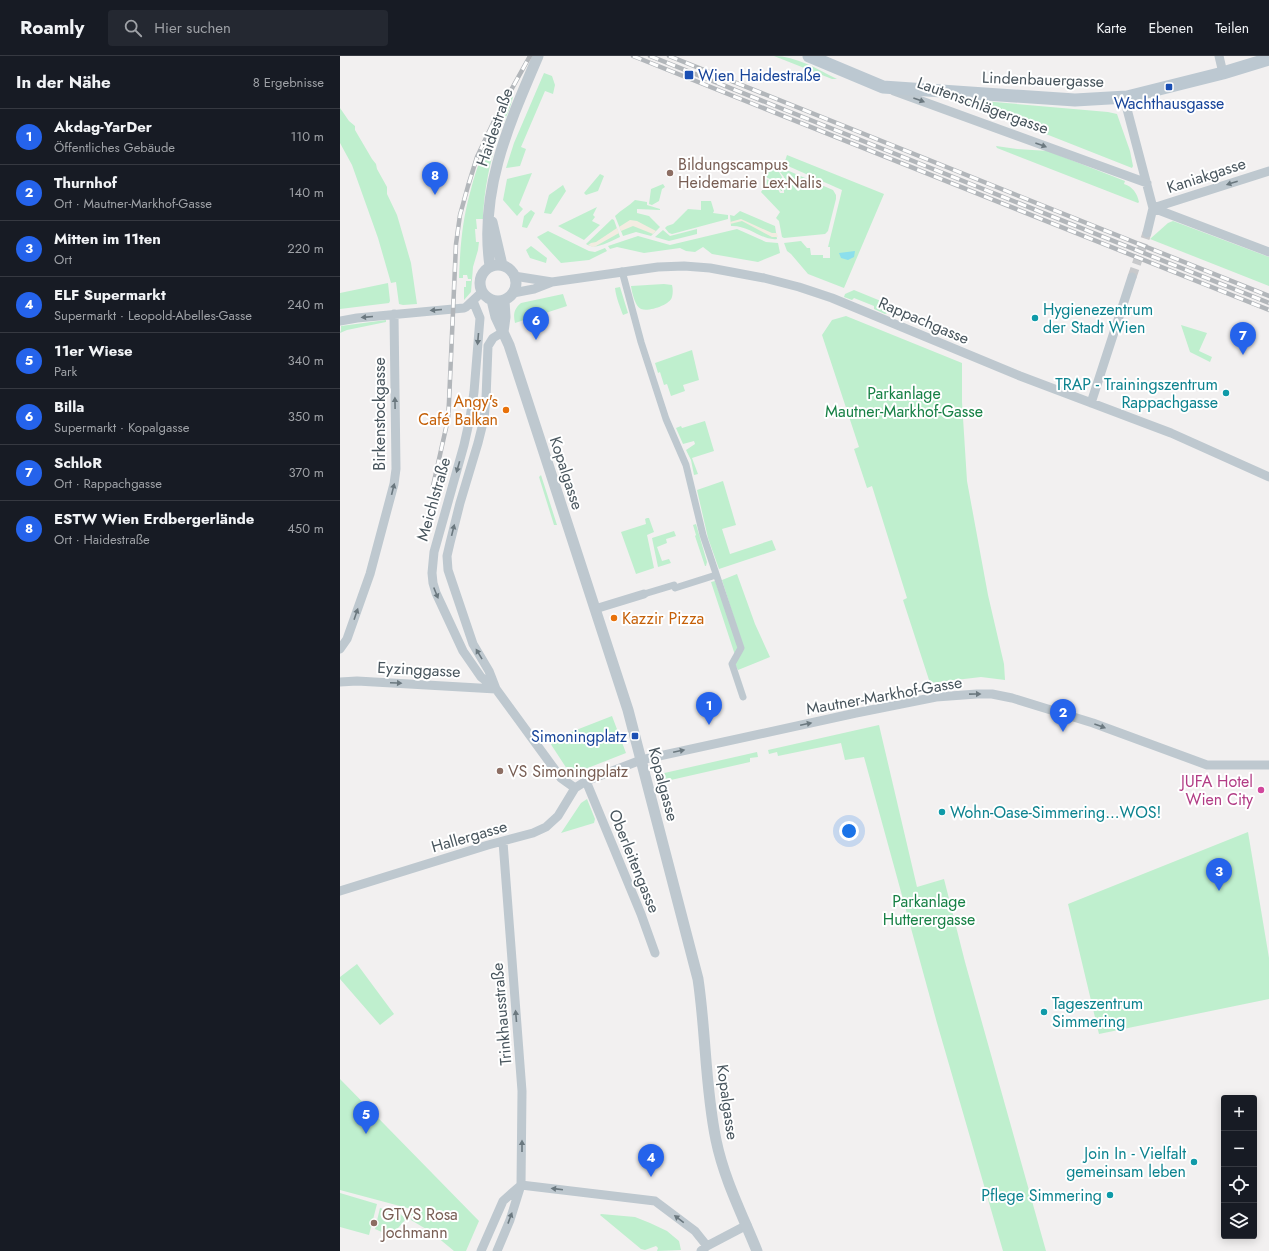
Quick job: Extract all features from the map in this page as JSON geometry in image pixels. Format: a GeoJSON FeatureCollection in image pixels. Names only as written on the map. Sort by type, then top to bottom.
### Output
{"type":"FeatureCollection","features":[{"type":"Feature","properties":{"kind":"main road","name":"Lautenschlägergasse"},"geometry":{"type":"LineString","coordinates":[[809,56],[883,87]]}},
{"type":"Feature","properties":{"kind":"main road","name":"Lindenbauergasse"},"geometry":{"type":"LineString","coordinates":[[883,87],[1075,100],[1127,97],[1223,73],[1269,59]]}},
{"type":"Feature","properties":{"kind":"street","name":"Haidestraße"},"geometry":{"type":"LineString","coordinates":[[490,266],[487,236],[495,175],[503,143],[538,56]]}},
{"type":"Feature","properties":{"kind":"street"},"geometry":{"type":"LineString","coordinates":[[1218,56],[1223,73]]}},
{"type":"Feature","properties":{"kind":"street","name":"Lautenschlägergasse"},"geometry":{"type":"LineString","coordinates":[[883,87],[1147,183]]}},
{"type":"Feature","properties":{"kind":"street"},"geometry":{"type":"LineString","coordinates":[[1127,97],[1128,112],[1153,208],[1147,233]]}},
{"type":"Feature","properties":{"kind":"street","name":"Kaniakgasse"},"geometry":{"type":"LineString","coordinates":[[1153,208],[1269,171]]}},
{"type":"Feature","properties":{"kind":"street"},"geometry":{"type":"LineString","coordinates":[[1153,208],[1269,252]]}},
{"type":"Feature","properties":{"kind":"street","name":"Haidestraße"},"geometry":{"type":"LineString","coordinates":[[490,211],[502,265]]}},
{"type":"Feature","properties":{"kind":"street"},"geometry":{"type":"LineString","coordinates":[[502,265],[507,267],[514,276],[515,287],[508,296],[492,300],[486,297],[482,292],[480,280],[485,270],[490,266],[502,265]]}},
{"type":"Feature","properties":{"kind":"street","name":"Rappachgasse"},"geometry":{"type":"LineString","coordinates":[[508,296],[534,289],[552,282],[658,267],[684,266],[710,268],[764,278],[799,287],[832,298],[1014,374],[1171,432],[1269,477]]}},
{"type":"Feature","properties":{"kind":"street"},"geometry":{"type":"LineString","coordinates":[[622,271],[638,332],[666,419],[686,465],[703,535],[741,648],[732,664],[744,697]]}},
{"type":"Feature","properties":{"kind":"street","name":"Rappachgasse"},"geometry":{"type":"LineString","coordinates":[[514,276],[552,282]]}},
{"type":"Feature","properties":{"kind":"street"},"geometry":{"type":"LineString","coordinates":[[1091,403],[1132,277]]}},
{"type":"Feature","properties":{"kind":"street"},"geometry":{"type":"LineString","coordinates":[[340,320],[464,308],[482,292]]}},
{"type":"Feature","properties":{"kind":"street","name":"Kopalgasse"},"geometry":{"type":"LineString","coordinates":[[503,332],[508,296]]}},
{"type":"Feature","properties":{"kind":"street","name":"Kopalgasse"},"geometry":{"type":"LineString","coordinates":[[492,300],[496,317],[503,332],[628,710],[698,979],[703,1012],[709,1095],[716,1139],[723,1169],[732,1194],[757,1251]]}},
{"type":"Feature","properties":{"kind":"street","name":"Meichlstraße"},"geometry":{"type":"LineString","coordinates":[[473,301],[480,318],[471,412],[464,445],[434,552],[432,573],[433,583],[436,593],[463,651],[481,676],[496,689],[561,778],[575,788]]}},
{"type":"Feature","properties":{"kind":"street","name":"Birkenstockgasse"},"geometry":{"type":"LineString","coordinates":[[340,649],[347,639],[370,574],[394,484],[396,469],[394,314]]}},
{"type":"Feature","properties":{"kind":"street","name":"Meichlstraße"},"geometry":{"type":"LineString","coordinates":[[496,689],[489,671],[477,652],[469,634],[448,570],[447,556],[460,503],[484,419],[488,346],[493,338],[503,332]]}},
{"type":"Feature","properties":{"kind":"street"},"geometry":{"type":"LineString","coordinates":[[595,609],[674,585],[675,588],[716,575]]}},
{"type":"Feature","properties":{"kind":"street","name":"Eyzinggasse"},"geometry":{"type":"LineString","coordinates":[[340,682],[357,681],[496,689]]}},
{"type":"Feature","properties":{"kind":"street","name":"Mautner-Markhof-Gasse"},"geometry":{"type":"LineString","coordinates":[[641,760],[917,701],[961,694],[992,694],[1028,702],[1206,765],[1269,766]]}},
{"type":"Feature","properties":{"kind":"street"},"geometry":{"type":"LineString","coordinates":[[586,781],[641,760]]}},
{"type":"Feature","properties":{"kind":"street","name":"Hallergasse"},"geometry":{"type":"LineString","coordinates":[[340,891],[488,845],[533,833],[546,827],[558,816],[575,788],[586,781]]}},
{"type":"Feature","properties":{"kind":"street","name":"Oberleitengasse"},"geometry":{"type":"LineString","coordinates":[[586,781],[641,914],[655,953]]}},
{"type":"Feature","properties":{"kind":"street","name":"Trinkhausstraße"},"geometry":{"type":"LineString","coordinates":[[497,1251],[510,1220],[521,1185],[522,1091],[503,842]]}},
{"type":"Feature","properties":{"kind":"street"},"geometry":{"type":"LineString","coordinates":[[481,1251],[503,1201],[521,1185],[654,1201],[695,1231],[704,1248],[746,1225]]}},
{"type":"Feature","properties":{"kind":"green space"},"geometry":{"type":"Polygon","coordinates":[[[774,56],[790,58],[814,67],[837,79],[832,79],[774,56]]]}},
{"type":"Feature","properties":{"kind":"green space"},"geometry":{"type":"Polygon","coordinates":[[[544,73],[552,76],[555,85],[553,94],[545,91],[521,147],[526,149],[520,166],[506,168],[514,143],[544,73]]]}},
{"type":"Feature","properties":{"kind":"green space"},"geometry":{"type":"Polygon","coordinates":[[[513,96],[499,134],[490,165],[486,186],[483,219],[476,219],[477,229],[475,229],[476,242],[479,242],[478,250],[473,267],[471,292],[464,300],[464,287],[466,287],[466,281],[471,281],[471,279],[468,279],[467,275],[463,275],[463,278],[459,278],[462,236],[467,204],[477,168],[487,144],[510,97],[513,96]]]}},
{"type":"Feature","properties":{"kind":"green space"},"geometry":{"type":"Polygon","coordinates":[[[959,100],[1117,114],[1130,151],[1133,166],[1132,168],[1018,123],[1020,117],[1005,111],[1002,116],[959,100]]]}},
{"type":"Feature","properties":{"kind":"green space"},"geometry":{"type":"Polygon","coordinates":[[[340,108],[349,121],[355,126],[355,130],[376,164],[377,169],[387,187],[387,194],[397,215],[411,263],[417,304],[399,304],[396,282],[391,283],[378,238],[352,165],[340,143],[340,108]]]}},
{"type":"Feature","properties":{"kind":"green space"},"geometry":{"type":"Polygon","coordinates":[[[996,146],[1048,151],[1125,181],[1124,184],[1134,191],[1139,202],[1138,203],[997,148],[996,146]]]}},
{"type":"Feature","properties":{"kind":"green space"},"geometry":{"type":"Polygon","coordinates":[[[787,155],[884,194],[844,288],[808,274],[787,251],[784,243],[801,241],[807,248],[810,248],[811,255],[823,255],[823,258],[830,258],[830,247],[828,247],[842,190],[788,166],[785,161],[787,155]]]}},
{"type":"Feature","properties":{"kind":"green space"},"geometry":{"type":"Polygon","coordinates":[[[768,162],[833,190],[836,195],[836,199],[828,231],[825,234],[782,237],[779,221],[776,218],[780,212],[761,192],[765,186],[766,179],[775,183],[780,193],[784,193],[784,177],[779,172],[782,177],[781,191],[776,182],[766,177],[769,169],[767,168],[768,162]]]}},
{"type":"Feature","properties":{"kind":"green space"},"geometry":{"type":"Polygon","coordinates":[[[532,173],[519,205],[523,209],[517,216],[503,200],[507,179],[532,173]]]}},
{"type":"Feature","properties":{"kind":"green space"},"geometry":{"type":"Polygon","coordinates":[[[600,174],[604,176],[598,191],[586,195],[584,193],[600,174]]]}},
{"type":"Feature","properties":{"kind":"green space"},"geometry":{"type":"Polygon","coordinates":[[[663,184],[665,187],[662,189],[659,201],[652,205],[649,204],[651,189],[663,184]]]}},
{"type":"Feature","properties":{"kind":"green space"},"geometry":{"type":"Polygon","coordinates":[[[563,185],[566,191],[551,214],[544,213],[549,195],[563,185]]]}},
{"type":"Feature","properties":{"kind":"green space"},"geometry":{"type":"Polygon","coordinates":[[[635,200],[647,202],[647,205],[660,209],[637,209],[637,213],[649,216],[660,227],[651,236],[636,232],[623,236],[615,216],[635,200]]]}},
{"type":"Feature","properties":{"kind":"green space"},"geometry":{"type":"Polygon","coordinates":[[[701,201],[711,201],[714,211],[713,213],[728,215],[728,219],[672,234],[669,233],[665,228],[673,224],[688,209],[701,210],[701,201]]]}},
{"type":"Feature","properties":{"kind":"green space"},"geometry":{"type":"Polygon","coordinates":[[[597,207],[593,215],[595,217],[592,221],[600,225],[584,240],[558,226],[597,207]]]}},
{"type":"Feature","properties":{"kind":"green space"},"geometry":{"type":"Polygon","coordinates":[[[531,210],[535,213],[527,228],[522,227],[524,216],[531,210]]]}},
{"type":"Feature","properties":{"kind":"green space"},"geometry":{"type":"Polygon","coordinates":[[[740,211],[775,226],[777,239],[766,238],[744,228],[731,226],[730,215],[734,216],[740,211]]]}},
{"type":"Feature","properties":{"kind":"green space"},"geometry":{"type":"Polygon","coordinates":[[[612,219],[614,220],[620,237],[598,246],[590,246],[586,244],[612,219]]]}},
{"type":"Feature","properties":{"kind":"green space"},"geometry":{"type":"Polygon","coordinates":[[[1173,221],[1269,257],[1269,286],[1150,239],[1168,223],[1173,221]]]}},
{"type":"Feature","properties":{"kind":"green space"},"geometry":{"type":"Polygon","coordinates":[[[697,229],[697,234],[669,241],[655,237],[663,230],[670,236],[697,229]]]}},
{"type":"Feature","properties":{"kind":"green space"},"geometry":{"type":"Polygon","coordinates":[[[737,229],[766,242],[778,243],[780,253],[758,262],[712,254],[703,247],[695,252],[686,251],[680,248],[644,253],[617,247],[610,249],[608,246],[638,236],[670,245],[737,229]]]}},
{"type":"Feature","properties":{"kind":"green space"},"geometry":{"type":"Polygon","coordinates":[[[548,231],[589,251],[595,252],[605,248],[607,251],[589,260],[561,263],[537,237],[548,231]]]}},
{"type":"Feature","properties":{"kind":"green space"},"geometry":{"type":"Polygon","coordinates":[[[531,246],[547,258],[546,263],[530,258],[526,250],[531,246]]]}},
{"type":"Feature","properties":{"kind":"green space"},"geometry":{"type":"Polygon","coordinates":[[[388,283],[389,303],[340,309],[340,293],[388,283]]]}},
{"type":"Feature","properties":{"kind":"green space"},"geometry":{"type":"Polygon","coordinates":[[[672,285],[673,290],[672,297],[667,303],[649,310],[641,309],[637,305],[631,286],[672,285]]]}},
{"type":"Feature","properties":{"kind":"green space"},"geometry":{"type":"Polygon","coordinates":[[[620,287],[628,313],[623,315],[615,288],[620,287]]]}},
{"type":"Feature","properties":{"kind":"green space"},"geometry":{"type":"Polygon","coordinates":[[[854,290],[893,306],[890,312],[885,314],[874,309],[874,306],[854,298],[852,300],[844,297],[845,294],[854,290]]]}},
{"type":"Feature","properties":{"kind":"green space"},"geometry":{"type":"Polygon","coordinates":[[[563,294],[567,306],[515,323],[515,312],[521,303],[563,294]]]}},
{"type":"Feature","properties":{"kind":"green space","name":"Parkanlage Mautner-Markhof-Gasse"},"geometry":{"type":"Polygon","coordinates":[[[846,316],[962,363],[962,402],[967,481],[988,595],[1004,664],[1005,680],[981,677],[930,683],[903,600],[907,598],[872,486],[867,488],[854,449],[859,447],[822,335],[832,320],[846,316]]]}},
{"type":"Feature","properties":{"kind":"green space"},"geometry":{"type":"Polygon","coordinates":[[[386,320],[386,322],[347,330],[340,333],[341,326],[386,320]]]}},
{"type":"Feature","properties":{"kind":"green space"},"geometry":{"type":"Polygon","coordinates":[[[1181,325],[1207,333],[1199,351],[1212,357],[1210,362],[1190,352],[1181,325]]]}},
{"type":"Feature","properties":{"kind":"green space"},"geometry":{"type":"Polygon","coordinates":[[[692,350],[699,380],[683,385],[685,391],[671,396],[667,384],[664,385],[660,372],[658,373],[655,363],[692,350]]]}},
{"type":"Feature","properties":{"kind":"green space"},"geometry":{"type":"Polygon","coordinates":[[[705,421],[714,451],[692,458],[698,474],[694,475],[691,460],[686,450],[695,444],[694,441],[683,444],[676,428],[681,426],[682,428],[705,421]]]}},
{"type":"Feature","properties":{"kind":"green space"},"geometry":{"type":"Polygon","coordinates":[[[541,475],[557,525],[554,525],[539,477],[541,475]]]}},
{"type":"Feature","properties":{"kind":"green space"},"geometry":{"type":"Polygon","coordinates":[[[723,481],[736,525],[722,529],[730,554],[772,540],[776,550],[719,569],[708,538],[697,490],[723,481]]]}},
{"type":"Feature","properties":{"kind":"green space"},"geometry":{"type":"Polygon","coordinates":[[[649,518],[654,532],[647,535],[654,568],[636,574],[621,532],[646,524],[645,519],[649,518]]]}},
{"type":"Feature","properties":{"kind":"green space"},"geometry":{"type":"Polygon","coordinates":[[[696,524],[707,562],[706,566],[695,536],[693,525],[696,524]]]}},
{"type":"Feature","properties":{"kind":"green space"},"geometry":{"type":"Polygon","coordinates":[[[674,531],[676,536],[666,539],[667,543],[657,547],[662,561],[669,559],[671,563],[658,567],[652,538],[674,531]]]}},
{"type":"Feature","properties":{"kind":"green space"},"geometry":{"type":"Polygon","coordinates":[[[737,574],[755,624],[770,657],[738,670],[735,664],[741,651],[744,650],[722,580],[737,574]]]}},
{"type":"Feature","properties":{"kind":"green space"},"geometry":{"type":"Polygon","coordinates":[[[715,581],[739,647],[735,655],[711,582],[715,581]]]}},
{"type":"Feature","properties":{"kind":"green space"},"geometry":{"type":"Polygon","coordinates":[[[612,716],[626,753],[575,773],[569,772],[551,744],[553,739],[612,716]]]}},
{"type":"Feature","properties":{"kind":"green space","name":"Parkanlage Hutterergasse"},"geometry":{"type":"Polygon","coordinates":[[[879,725],[917,887],[944,879],[965,962],[1046,1251],[1003,1251],[937,1023],[864,757],[845,760],[841,743],[778,756],[777,752],[769,754],[768,750],[879,725]]]}},
{"type":"Feature","properties":{"kind":"green space"},"geometry":{"type":"Polygon","coordinates":[[[757,752],[758,757],[750,758],[750,762],[662,782],[660,774],[757,752]]]}},
{"type":"Feature","properties":{"kind":"green space"},"geometry":{"type":"Polygon","coordinates":[[[587,799],[595,819],[594,823],[561,833],[581,803],[587,799]]]}},
{"type":"Feature","properties":{"kind":"green space"},"geometry":{"type":"Polygon","coordinates":[[[1248,832],[1269,958],[1269,999],[1099,1034],[1068,904],[1248,832]]]}},
{"type":"Feature","properties":{"kind":"green space"},"geometry":{"type":"Polygon","coordinates":[[[357,964],[394,1014],[380,1025],[340,979],[340,977],[357,964]]]}},
{"type":"Feature","properties":{"kind":"green space"},"geometry":{"type":"Polygon","coordinates":[[[340,1079],[479,1221],[466,1251],[454,1251],[431,1232],[411,1220],[411,1209],[340,1190],[340,1079]]]}},
{"type":"Feature","properties":{"kind":"green space"},"geometry":{"type":"Polygon","coordinates":[[[340,1193],[377,1204],[369,1235],[340,1227],[340,1193]]]}},
{"type":"Feature","properties":{"kind":"green space"},"geometry":{"type":"Polygon","coordinates":[[[380,1208],[400,1214],[406,1219],[391,1236],[375,1229],[380,1208]]]}},
{"type":"Feature","properties":{"kind":"green space"},"geometry":{"type":"Polygon","coordinates":[[[600,1215],[635,1217],[650,1223],[667,1231],[679,1241],[681,1250],[657,1251],[658,1248],[656,1246],[645,1250],[641,1249],[600,1215]]]}},
{"type":"Feature","properties":{"kind":"sand"},"geometry":{"type":"Polygon","coordinates":[[[741,219],[772,233],[777,233],[778,237],[772,237],[742,221],[730,224],[730,222],[741,219]]]}},
{"type":"Feature","properties":{"kind":"sand"},"geometry":{"type":"Polygon","coordinates":[[[630,220],[637,221],[656,231],[653,234],[633,226],[621,231],[619,227],[630,220]]]}},
{"type":"Feature","properties":{"kind":"sand"},"geometry":{"type":"Polygon","coordinates":[[[617,228],[619,233],[596,246],[593,247],[588,245],[596,242],[617,228]]]}},
{"type":"Feature","properties":{"kind":"water"},"geometry":{"type":"Polygon","coordinates":[[[855,251],[854,257],[848,260],[841,258],[839,253],[855,251]]]}},
{"type":"Feature","properties":{"kind":"tunnel"},"geometry":{"type":"LineString","coordinates":[[1132,277],[1147,233]]}},
{"type":"Feature","properties":{"kind":"railway"},"geometry":{"type":"LineString","coordinates":[[433,486],[448,419],[456,244],[460,215],[477,157],[495,119],[530,56]]}},
{"type":"Feature","properties":{"kind":"railway"},"geometry":{"type":"LineString","coordinates":[[633,56],[1269,310]]}},
{"type":"Feature","properties":{"kind":"railway"},"geometry":{"type":"LineString","coordinates":[[650,56],[1269,303]]}},
{"type":"Feature","properties":{"kind":"railway"},"geometry":{"type":"LineString","coordinates":[[669,56],[1269,296]]}},
{"type":"Feature","properties":{"kind":"place","name":"Wien Haidestraße"},"geometry":{"type":"Point","coordinates":[689,75]}},
{"type":"Feature","properties":{"kind":"place","name":"Wachthausgasse"},"geometry":{"type":"Point","coordinates":[1169,87]}},
{"type":"Feature","properties":{"kind":"place","name":"Bildungscampus Heidemarie Lex-Nalis"},"geometry":{"type":"Point","coordinates":[670,173]}},
{"type":"Feature","properties":{"kind":"place","name":"ESTW Wien Erdbergerlände"},"geometry":{"type":"Point","coordinates":[435,195]}},
{"type":"Feature","properties":{"kind":"place","name":"Hygienezentrum der Stadt Wien"},"geometry":{"type":"Point","coordinates":[1035,318]}},
{"type":"Feature","properties":{"kind":"place","name":"Billa"},"geometry":{"type":"Point","coordinates":[536,340]}},
{"type":"Feature","properties":{"kind":"place","name":"SchloR"},"geometry":{"type":"Point","coordinates":[1243,355]}},
{"type":"Feature","properties":{"kind":"place","name":"TRAP - Trainingszentrum Rappachgasse"},"geometry":{"type":"Point","coordinates":[1226,393]}},
{"type":"Feature","properties":{"kind":"place","name":"Angy's Café Balkan"},"geometry":{"type":"Point","coordinates":[506,410]}},
{"type":"Feature","properties":{"kind":"place","name":"Kazzir Pizza"},"geometry":{"type":"Point","coordinates":[614,618]}},
{"type":"Feature","properties":{"kind":"place","name":"Akdag-YarDer"},"geometry":{"type":"Point","coordinates":[709,725]}},
{"type":"Feature","properties":{"kind":"place","name":"Thurnhof"},"geometry":{"type":"Point","coordinates":[1063,732]}},
{"type":"Feature","properties":{"kind":"place","name":"Simoningplatz"},"geometry":{"type":"Point","coordinates":[635,736]}},
{"type":"Feature","properties":{"kind":"place","name":"VS Simoningplatz"},"geometry":{"type":"Point","coordinates":[500,771]}},
{"type":"Feature","properties":{"kind":"place","name":"JUFA Hotel Wien City"},"geometry":{"type":"Point","coordinates":[1261,790]}},
{"type":"Feature","properties":{"kind":"place","name":"Wohn-Oase-Simmering...WOS!"},"geometry":{"type":"Point","coordinates":[942,812]}},
{"type":"Feature","properties":{"kind":"place","name":"Mitten im 11ten"},"geometry":{"type":"Point","coordinates":[1219,891]}},
{"type":"Feature","properties":{"kind":"place","name":"Tageszentrum Simmering"},"geometry":{"type":"Point","coordinates":[1044,1012]}},
{"type":"Feature","properties":{"kind":"place","name":"11er Wiese"},"geometry":{"type":"Point","coordinates":[366,1134]}},
{"type":"Feature","properties":{"kind":"place","name":"Join In - Vielfalt gemeinsam leben"},"geometry":{"type":"Point","coordinates":[1194,1162]}},
{"type":"Feature","properties":{"kind":"place","name":"ELF Supermarkt"},"geometry":{"type":"Point","coordinates":[651,1177]}},
{"type":"Feature","properties":{"kind":"place","name":"Pflege Simmering"},"geometry":{"type":"Point","coordinates":[1110,1195]}},
{"type":"Feature","properties":{"kind":"place","name":"GTVS Rosa Jochmann"},"geometry":{"type":"Point","coordinates":[374,1223]}}]}
